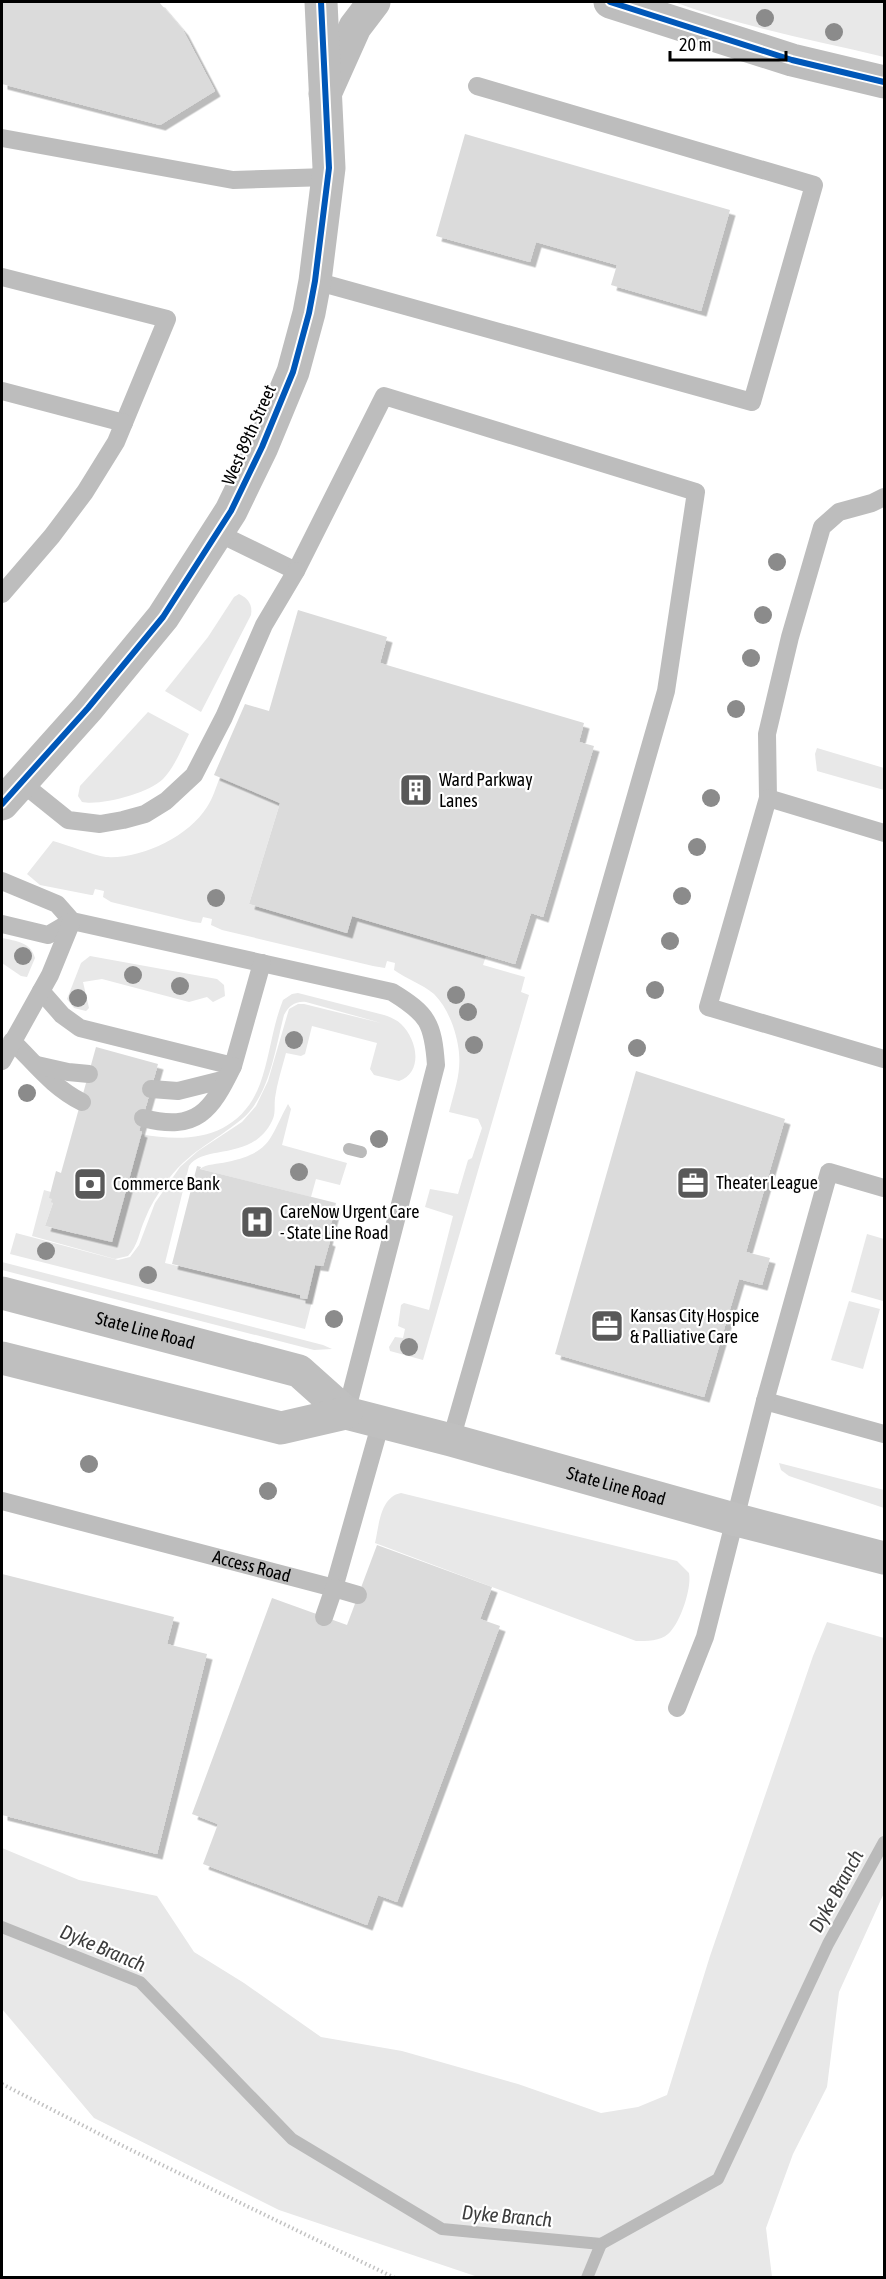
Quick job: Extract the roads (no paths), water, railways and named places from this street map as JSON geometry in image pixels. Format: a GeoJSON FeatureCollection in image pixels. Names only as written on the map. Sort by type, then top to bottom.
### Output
{"type":"FeatureCollection","features":[{"type":"Feature","properties":{"kind":"main road","name":"State Line Road"},"geometry":{"type":"LineString","coordinates":[[2,1293],[299,1371],[346,1413],[885,1558]]}},
{"type":"Feature","properties":{"kind":"main road","name":"State Line Road"},"geometry":{"type":"LineString","coordinates":[[2,1358],[281,1428],[346,1413]]}},
{"type":"Feature","properties":{"kind":"street","name":"West 89th Street"},"geometry":{"type":"LineString","coordinates":[[12,794],[88,708],[163,617],[218,533],[262,447],[293,372],[315,281],[328,177],[321,2]]}},
{"type":"Feature","properties":{"kind":"street"},"geometry":{"type":"LineString","coordinates":[[325,94],[355,27],[374,2]]}},
{"type":"Feature","properties":{"kind":"street"},"geometry":{"type":"LineString","coordinates":[[610,2],[792,60],[885,82]]}},
{"type":"Feature","properties":{"kind":"lane"},"geometry":{"type":"LineString","coordinates":[[315,281],[752,402],[814,185],[477,86]]}},
{"type":"Feature","properties":{"kind":"lane"},"geometry":{"type":"LineString","coordinates":[[2,138],[233,180],[328,177]]}},
{"type":"Feature","properties":{"kind":"lane"},"geometry":{"type":"LineString","coordinates":[[2,277],[167,320],[116,442],[85,492],[52,536],[2,594]]}},
{"type":"Feature","properties":{"kind":"lane"},"geometry":{"type":"LineString","coordinates":[[2,391],[124,423]]}},
{"type":"Feature","properties":{"kind":"lane"},"geometry":{"type":"LineString","coordinates":[[12,794],[68,820],[100,824],[146,814],[166,801],[194,775],[224,717],[264,625],[296,571],[384,396],[696,492],[666,691],[451,1440]]}},
{"type":"Feature","properties":{"kind":"lane"},"geometry":{"type":"LineString","coordinates":[[885,497],[839,512],[822,527],[790,637],[767,734],[768,798],[708,1007],[885,1059]]}},
{"type":"Feature","properties":{"kind":"lane"},"geometry":{"type":"LineString","coordinates":[[218,533],[296,571]]}},
{"type":"Feature","properties":{"kind":"lane"},"geometry":{"type":"LineString","coordinates":[[768,798],[885,833]]}},
{"type":"Feature","properties":{"kind":"lane"},"geometry":{"type":"LineString","coordinates":[[2,881],[57,904],[72,921],[392,992],[413,1005],[429,1022],[434,1041],[436,1065],[431,1091],[346,1413]]}},
{"type":"Feature","properties":{"kind":"lane"},"geometry":{"type":"LineString","coordinates":[[2,924],[48,935],[72,921]]}},
{"type":"Feature","properties":{"kind":"lane"},"geometry":{"type":"LineString","coordinates":[[2,1061],[41,991],[72,921]]}},
{"type":"Feature","properties":{"kind":"lane"},"geometry":{"type":"LineString","coordinates":[[143,1118],[160,1123],[188,1120],[198,1117],[210,1107],[229,1073],[262,963]]}},
{"type":"Feature","properties":{"kind":"lane"},"geometry":{"type":"LineString","coordinates":[[41,991],[63,1015],[80,1028],[229,1073]]}},
{"type":"Feature","properties":{"kind":"lane"},"geometry":{"type":"LineString","coordinates":[[12,1041],[64,1093],[82,1102]]}},
{"type":"Feature","properties":{"kind":"lane"},"geometry":{"type":"LineString","coordinates":[[37,1065],[89,1074]]}},
{"type":"Feature","properties":{"kind":"lane"},"geometry":{"type":"LineString","coordinates":[[151,1089],[178,1091],[229,1073]]}},
{"type":"Feature","properties":{"kind":"lane"},"geometry":{"type":"LineString","coordinates":[[677,1708],[705,1637],[737,1520],[765,1401],[830,1172],[885,1188]]}},
{"type":"Feature","properties":{"kind":"lane"},"geometry":{"type":"LineString","coordinates":[[765,1401],[885,1434]]}},
{"type":"Feature","properties":{"kind":"lane"},"geometry":{"type":"LineString","coordinates":[[324,1617],[381,1422]]}},
{"type":"Feature","properties":{"kind":"lane","name":"Access Road"},"geometry":{"type":"LineString","coordinates":[[2,1501],[358,1595]]}},
{"type":"Feature","properties":{"kind":"waterway"},"geometry":{"type":"LineString","coordinates":[[349,1149],[361,1152]]}},
{"type":"Feature","properties":{"kind":"waterway","name":"Dyke Branch"},"geometry":{"type":"LineString","coordinates":[[2,1927],[140,1982],[292,2139],[442,2229],[601,2244],[718,2179],[828,1944],[884,1842]]}},
{"type":"Feature","properties":{"kind":"waterway"},"geometry":{"type":"LineString","coordinates":[[587,2278],[601,2244]]}},
{"type":"Feature","properties":{"kind":"place","name":"Ward Parkway Lanes"},"geometry":{"type":"Point","coordinates":[416,790]}},
{"type":"Feature","properties":{"kind":"place","name":"Theater League"},"geometry":{"type":"Point","coordinates":[693,1183]}},
{"type":"Feature","properties":{"kind":"place","name":"Commerce Bank"},"geometry":{"type":"Point","coordinates":[90,1184]}},
{"type":"Feature","properties":{"kind":"place","name":"CareNow Urgent Care - State Line Road"},"geometry":{"type":"Point","coordinates":[257,1222]}},
{"type":"Feature","properties":{"kind":"place","name":"Kansas City Hospice & Palliative Care"},"geometry":{"type":"Point","coordinates":[607,1326]}}]}
